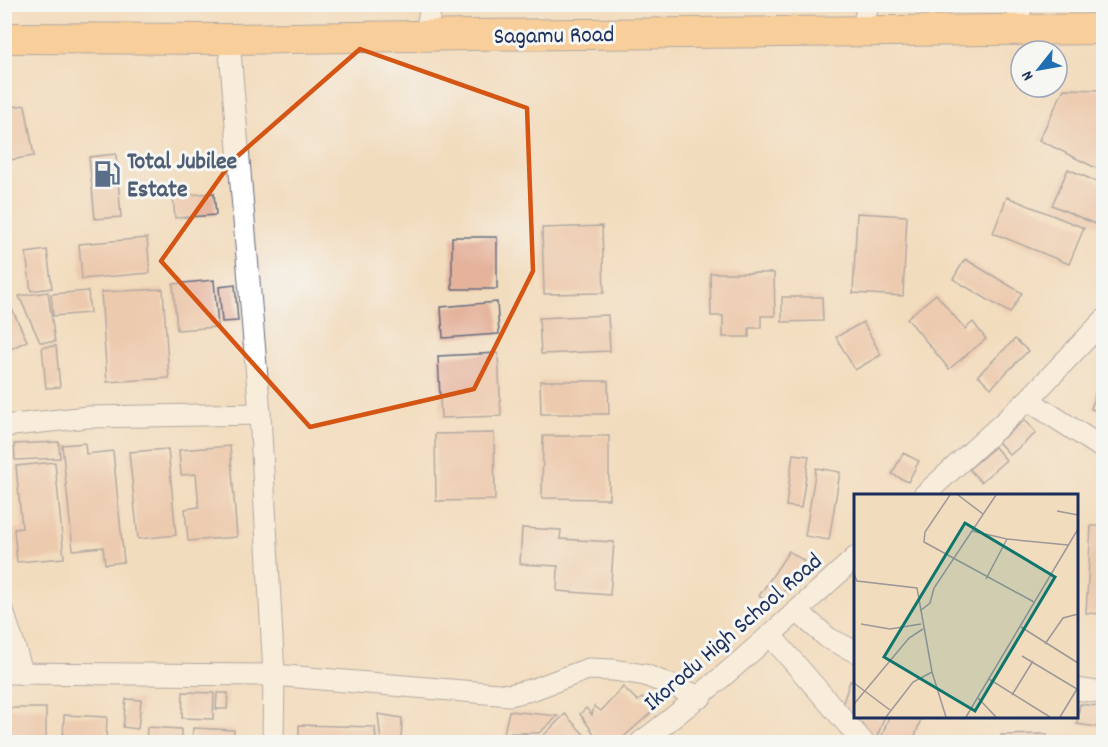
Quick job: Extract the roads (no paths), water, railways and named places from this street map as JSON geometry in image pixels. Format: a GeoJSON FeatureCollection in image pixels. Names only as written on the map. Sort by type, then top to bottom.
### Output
{"type":"FeatureCollection","features":[{"type":"Feature","properties":{"kind":"highway","name":"Sagamu Road"},"geometry":{"type":"LineString","coordinates":[[4,38],[229,39],[426,35],[865,18],[1018,17],[1104,29]]}},
{"type":"Feature","properties":{"kind":"street"},"geometry":{"type":"LineString","coordinates":[[426,35],[431,4]]}},
{"type":"Feature","properties":{"kind":"street"},"geometry":{"type":"LineString","coordinates":[[229,39],[260,414],[274,675],[273,742]]}},
{"type":"Feature","properties":{"kind":"street"},"geometry":{"type":"LineString","coordinates":[[925,494],[1028,400],[1104,320]]}},
{"type":"Feature","properties":{"kind":"street"},"geometry":{"type":"LineString","coordinates":[[1028,400],[1104,449]]}},
{"type":"Feature","properties":{"kind":"street"},"geometry":{"type":"LineString","coordinates":[[4,426],[88,417],[260,414]]}},
{"type":"Feature","properties":{"kind":"street","name":"Ikorodu High School Road"},"geometry":{"type":"LineString","coordinates":[[641,742],[701,697],[854,559]]}},
{"type":"Feature","properties":{"kind":"street"},"geometry":{"type":"LineString","coordinates":[[797,611],[828,638],[854,651]]}},
{"type":"Feature","properties":{"kind":"street"},"geometry":{"type":"LineString","coordinates":[[4,614],[14,674],[274,675],[510,695],[534,689],[588,669],[645,675],[701,697]]}},
{"type":"Feature","properties":{"kind":"street"},"geometry":{"type":"LineString","coordinates":[[771,636],[863,742]]}},
{"type":"Feature","properties":{"kind":"street"},"geometry":{"type":"LineString","coordinates":[[1078,689],[1104,693]]}},
{"type":"Feature","properties":{"kind":"place","name":"Total Jubilee Estate"},"geometry":{"type":"Point","coordinates":[107,174]}}]}
